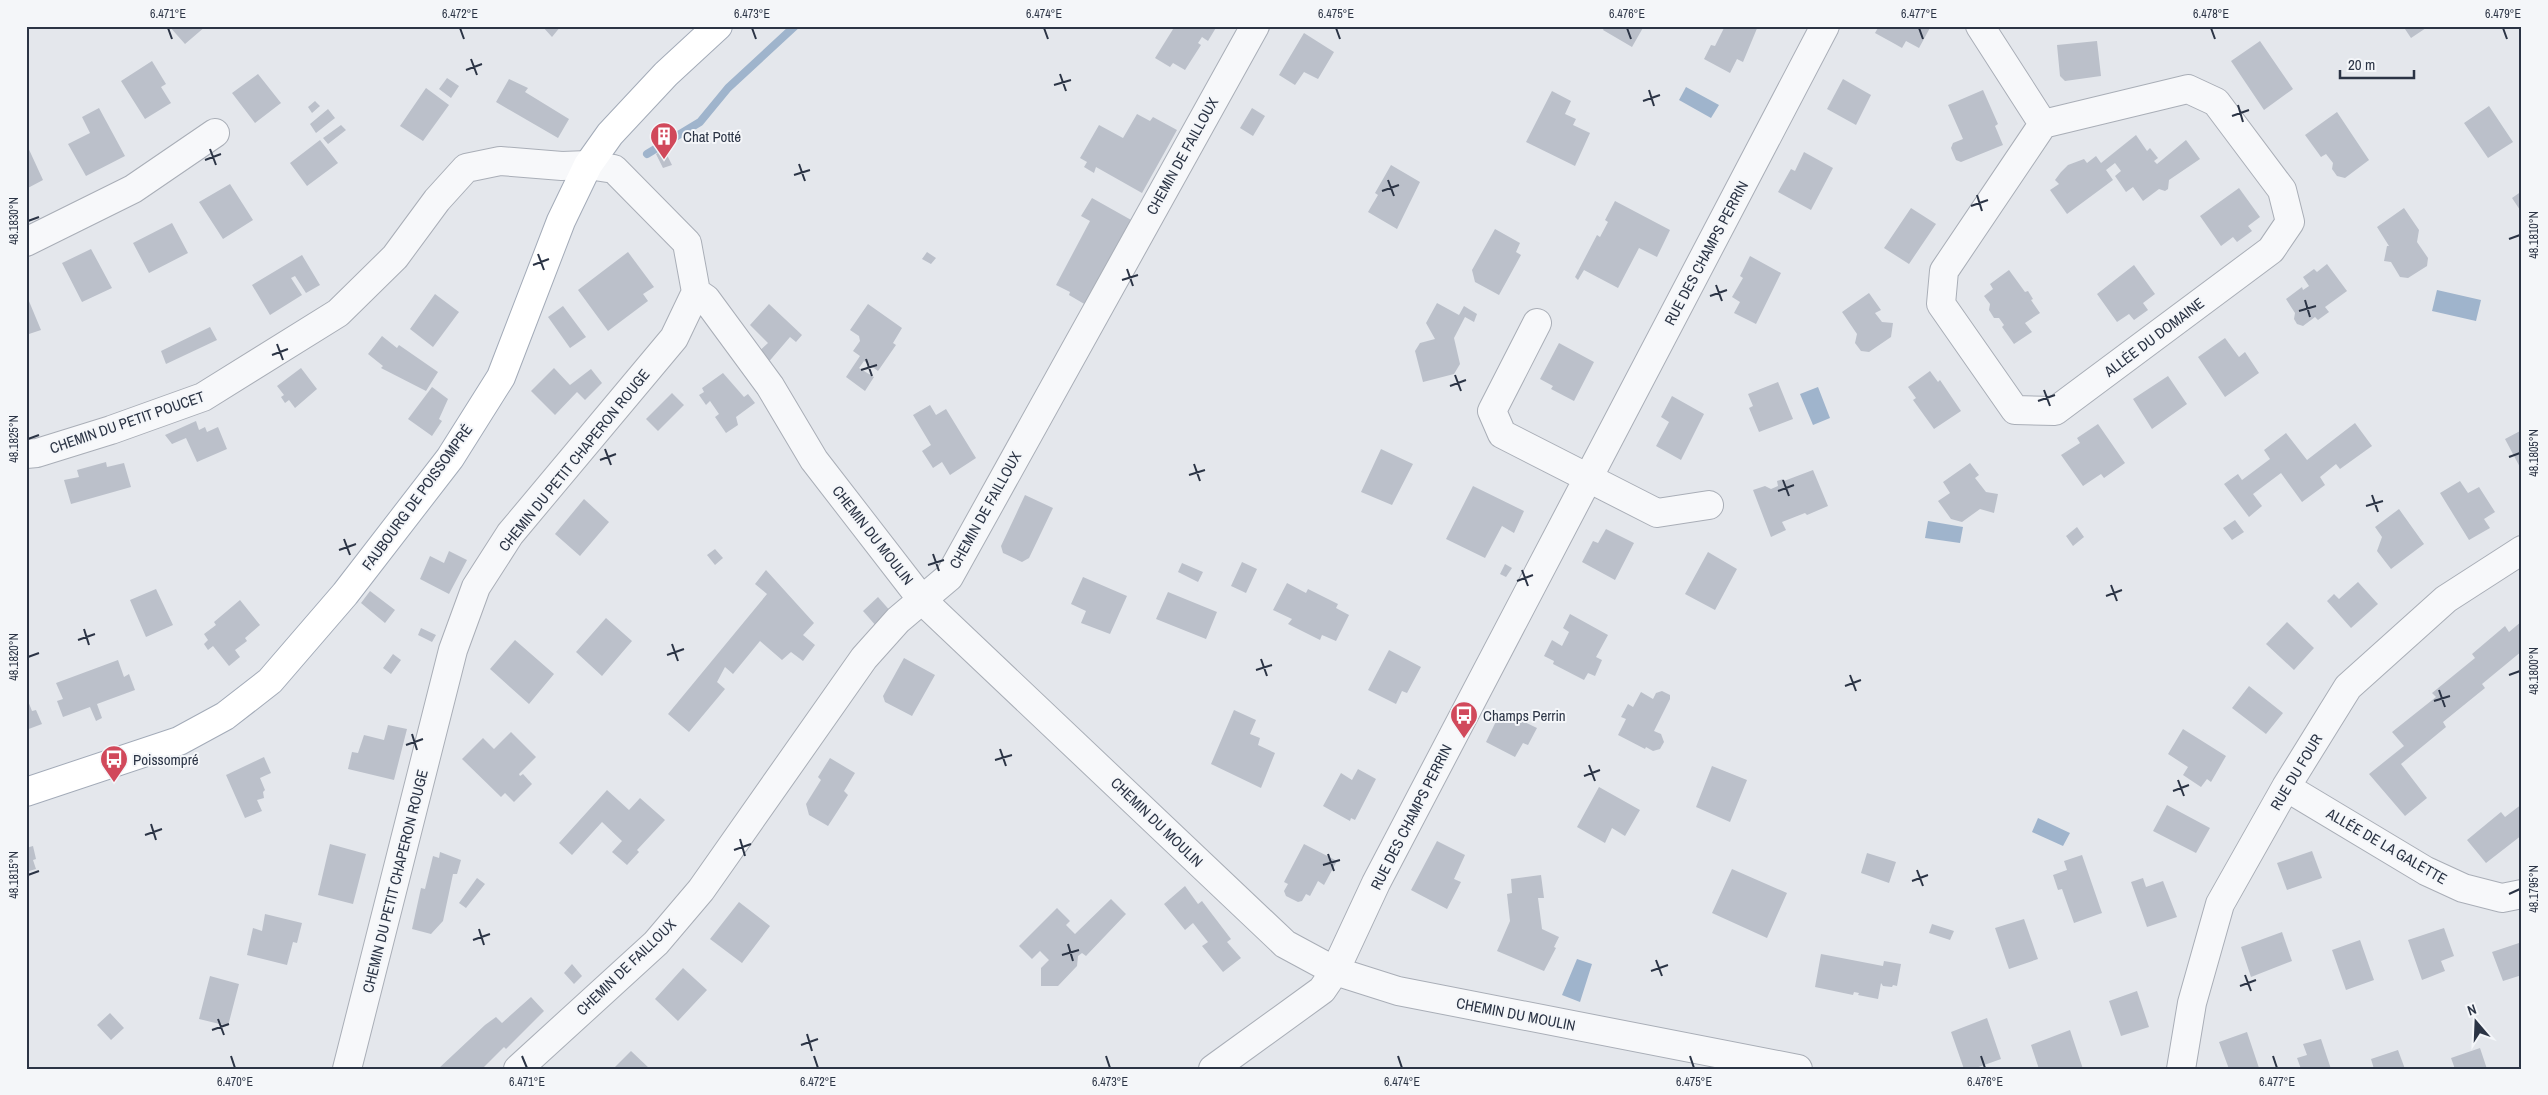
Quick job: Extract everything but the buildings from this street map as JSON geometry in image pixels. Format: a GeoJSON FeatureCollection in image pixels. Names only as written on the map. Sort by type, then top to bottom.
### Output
{"type":"FeatureCollection","features":[{"type":"Feature","properties":{"kind":"main road","name":"FAUBOURG DE POISSOMPRÉ"},"geometry":{"type":"LineString","coordinates":[[26,792],[179,741],[225,716],[270,681],[345,594],[450,458],[501,377],[560,221],[588,165],[610,134],[666,74],[718,26]]}},
{"type":"Feature","properties":{"kind":"street","name":"CHEMIN DE FAILLOUX"},"geometry":{"type":"LineString","coordinates":[[518,1069],[656,943],[701,890],[864,658],[898,620],[949,577],[1255,26]]}},
{"type":"Feature","properties":{"kind":"street","name":"RUE DES CHAMPS PERRIN"},"geometry":{"type":"LineString","coordinates":[[1213,1069],[1322,990],[1335,971],[1376,883],[1824,26]]}},
{"type":"Feature","properties":{"kind":"street"},"geometry":{"type":"LineString","coordinates":[[1980,26],[2043,124]]}},
{"type":"Feature","properties":{"kind":"street","name":"ALLÉE DU DOMAINE"},"geometry":{"type":"LineString","coordinates":[[2188,89],[2216,102],[2282,190],[2290,222],[2272,250],[2054,411],[2015,410],[1941,304],[1944,271],[2043,124],[2188,89]]}},
{"type":"Feature","properties":{"kind":"street"},"geometry":{"type":"LineString","coordinates":[[26,242],[133,189],[215,133]]}},
{"type":"Feature","properties":{"kind":"street","name":"CHEMIN DU PETIT POUCET"},"geometry":{"type":"LineString","coordinates":[[26,454],[37,453],[111,430],[203,398],[281,351],[338,313],[396,257],[437,200],[466,168],[500,161],[562,166],[588,165]]}},
{"type":"Feature","properties":{"kind":"street"},"geometry":{"type":"LineString","coordinates":[[588,165],[614,170],[687,243],[696,292]]}},
{"type":"Feature","properties":{"kind":"street","name":"CHEMIN DU MOULIN"},"geometry":{"type":"LineString","coordinates":[[696,292],[706,299],[770,386],[814,460],[923,600],[1285,944],[1335,971],[1398,991],[1798,1069]]}},
{"type":"Feature","properties":{"kind":"street","name":"CHEMIN DU PETIT CHAPERON ROUGE"},"geometry":{"type":"LineString","coordinates":[[347,1069],[453,650],[476,587],[510,534],[674,338],[696,292]]}},
{"type":"Feature","properties":{"kind":"street"},"geometry":{"type":"LineString","coordinates":[[1537,322],[1492,411],[1502,434],[1658,513],[1708,505]]}},
{"type":"Feature","properties":{"kind":"street","name":"RUE DU FOUR"},"geometry":{"type":"LineString","coordinates":[[2181,1069],[2192,1003],[2220,904],[2286,787],[2348,687],[2446,599],[2522,550]]}},
{"type":"Feature","properties":{"kind":"street","name":"ALLÉE DE LA GALETTE"},"geometry":{"type":"LineString","coordinates":[[2286,787],[2426,871],[2463,888],[2502,898],[2522,894]]}},
{"type":"Feature","properties":{"kind":"water"},"geometry":{"type":"Polygon","coordinates":[[[1686,87],[1719,105],[1711,118],[1679,100],[1686,87]]]}},
{"type":"Feature","properties":{"kind":"water"},"geometry":{"type":"Polygon","coordinates":[[[2437,290],[2481,300],[2476,321],[2432,311],[2437,290]]]}},
{"type":"Feature","properties":{"kind":"water"},"geometry":{"type":"Polygon","coordinates":[[[1818,387],[1830,418],[1813,425],[1800,394],[1818,387]]]}},
{"type":"Feature","properties":{"kind":"water"},"geometry":{"type":"Polygon","coordinates":[[[1928,521],[1963,527],[1960,543],[1925,538],[1928,521]]]}},
{"type":"Feature","properties":{"kind":"water"},"geometry":{"type":"Polygon","coordinates":[[[2038,818],[2070,833],[2063,846],[2032,832],[2038,818]]]}},
{"type":"Feature","properties":{"kind":"water"},"geometry":{"type":"Polygon","coordinates":[[[1577,959],[1592,964],[1580,1002],[1562,995],[1577,959]]]}},
{"type":"Feature","properties":{"kind":"waterway"},"geometry":{"type":"LineString","coordinates":[[647,154],[700,122],[728,88],[795,26]]}},
{"type":"Feature","properties":{"kind":"place","name":"Chat Potté"},"geometry":{"type":"Point","coordinates":[664,160]}},
{"type":"Feature","properties":{"kind":"place","name":"Champs Perrin"},"geometry":{"type":"Point","coordinates":[1464,739]}},
{"type":"Feature","properties":{"kind":"place","name":"Poissompré"},"geometry":{"type":"Point","coordinates":[114,783]}}]}
